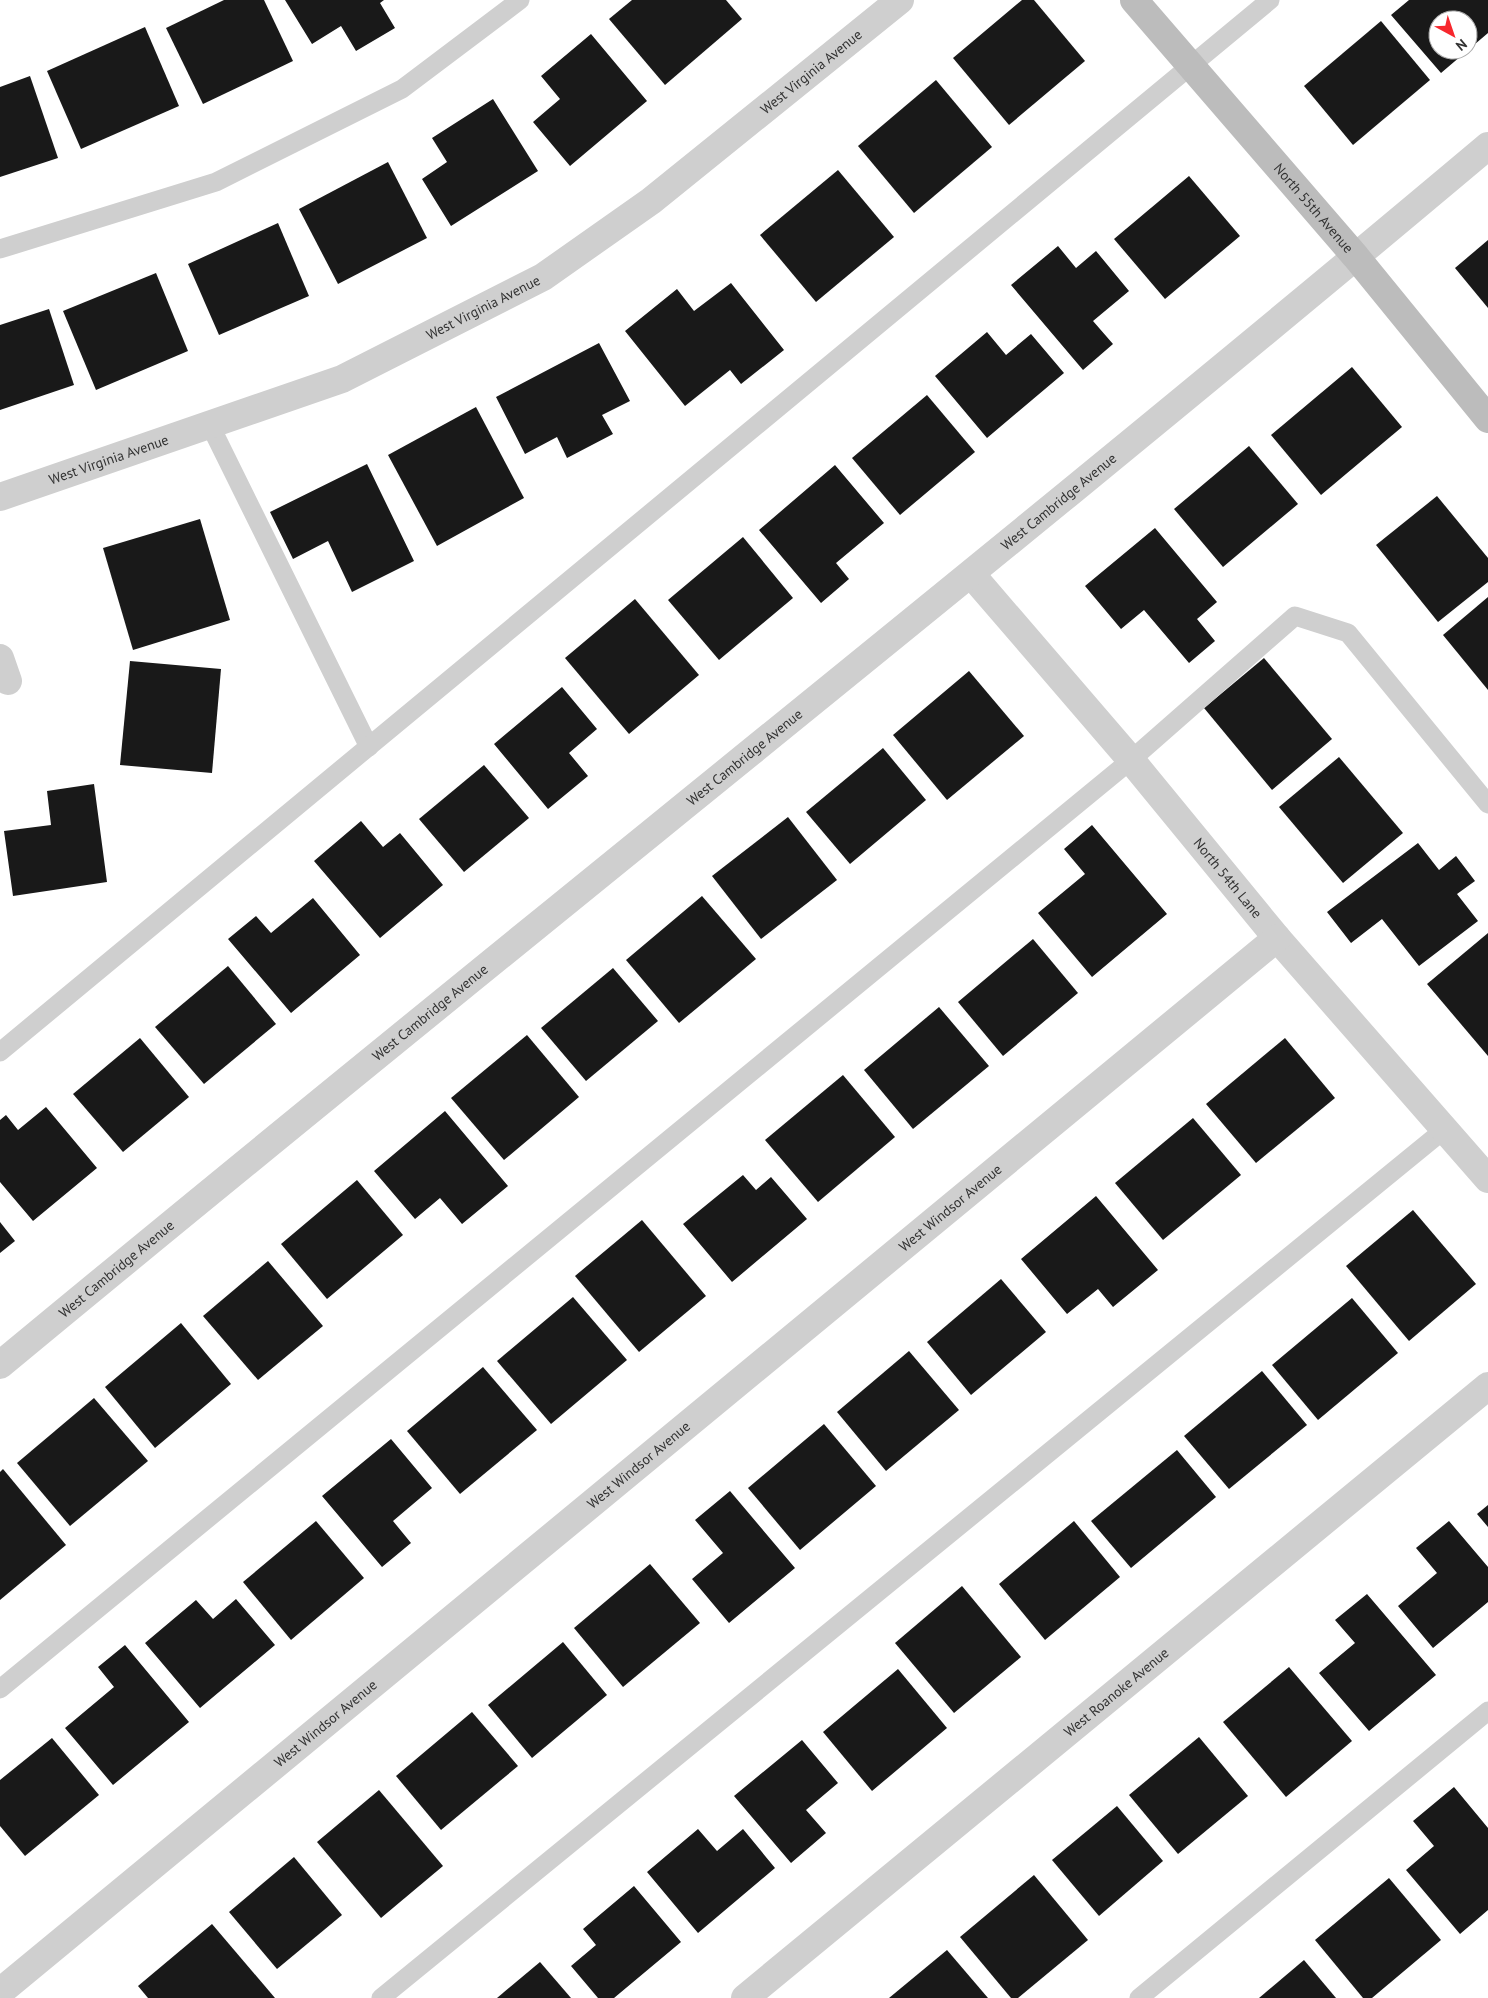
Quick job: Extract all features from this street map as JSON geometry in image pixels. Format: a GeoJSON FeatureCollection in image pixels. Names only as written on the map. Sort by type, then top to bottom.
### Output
{"type":"FeatureCollection","features":[{"type":"Feature","properties":{"kind":"street","name":"West Virginia Avenue"},"geometry":{"type":"LineString","coordinates":[[0,497],[342,379],[543,277],[651,201],[900,0]]}},
{"type":"Feature","properties":{"kind":"street","name":"North 55th Avenue"},"geometry":{"type":"LineString","coordinates":[[1134,0],[1356,257],[1488,419]]}},
{"type":"Feature","properties":{"kind":"street","name":"West Cambridge Avenue"},"geometry":{"type":"LineString","coordinates":[[0,1365],[212,1190],[971,574],[1488,146]]}},
{"type":"Feature","properties":{"kind":"street","name":"North 54th Lane"},"geometry":{"type":"LineString","coordinates":[[971,574],[1131,760],[1277,938],[1488,1179]]}},
{"type":"Feature","properties":{"kind":"street","name":"West Windsor Avenue"},"geometry":{"type":"LineString","coordinates":[[0,1992],[1277,938]]}},
{"type":"Feature","properties":{"kind":"street","name":"West Roanoke Avenue"},"geometry":{"type":"LineString","coordinates":[[745,1998],[1488,1386]]}},
{"type":"Feature","properties":{"kind":"lane"},"geometry":{"type":"LineString","coordinates":[[0,248],[216,182],[402,89],[520,0]]}},
{"type":"Feature","properties":{"kind":"lane"},"geometry":{"type":"LineString","coordinates":[[0,1052],[1270,0]]}},
{"type":"Feature","properties":{"kind":"lane"},"geometry":{"type":"LineString","coordinates":[[210,426],[368,747]]}},
{"type":"Feature","properties":{"kind":"lane"},"geometry":{"type":"LineString","coordinates":[[0,1689],[1131,760],[1295,616],[1348,633],[1488,804]]}},
{"type":"Feature","properties":{"kind":"lane"},"geometry":{"type":"LineString","coordinates":[[381,1998],[1445,1129]]}},
{"type":"Feature","properties":{"kind":"lane"},"geometry":{"type":"LineString","coordinates":[[1138,1998],[1488,1711]]}},
{"type":"Feature","properties":{"kind":"building"},"geometry":{"type":"Polygon","coordinates":[[[224,0],[264,0],[293,61],[203,104],[166,28],[224,0]]]}},
{"type":"Feature","properties":{"kind":"building"},"geometry":{"type":"Polygon","coordinates":[[[285,0],[384,0],[380,3],[395,28],[356,51],[341,26],[312,44],[285,0]]]}},
{"type":"Feature","properties":{"kind":"building"},"geometry":{"type":"Polygon","coordinates":[[[632,0],[726,0],[742,19],[665,85],[609,19],[632,0]]]}},
{"type":"Feature","properties":{"kind":"building"},"geometry":{"type":"Polygon","coordinates":[[[1022,0],[1034,0],[1085,61],[1009,125],[953,58],[1022,0]]]}},
{"type":"Feature","properties":{"kind":"building"},"geometry":{"type":"Polygon","coordinates":[[[1409,0],[1488,0],[1488,33],[1478,42],[1478,10],[1428,10],[1428,58],[1391,15],[1409,0]]]}},
{"type":"Feature","properties":{"kind":"building"},"geometry":{"type":"Polygon","coordinates":[[[1381,21],[1430,80],[1353,145],[1304,86],[1381,21]]]}},
{"type":"Feature","properties":{"kind":"building"},"geometry":{"type":"Polygon","coordinates":[[[145,27],[179,106],[81,149],[47,71],[145,27]]]}},
{"type":"Feature","properties":{"kind":"building"},"geometry":{"type":"Polygon","coordinates":[[[591,34],[647,101],[570,166],[533,122],[560,99],[541,76],[591,34]]]}},
{"type":"Feature","properties":{"kind":"building"},"geometry":{"type":"Polygon","coordinates":[[[1430,60],[1456,60],[1441,73],[1430,60]]]}},
{"type":"Feature","properties":{"kind":"building"},"geometry":{"type":"Polygon","coordinates":[[[30,76],[58,158],[0,177],[0,87],[30,76]]]}},
{"type":"Feature","properties":{"kind":"building"},"geometry":{"type":"Polygon","coordinates":[[[936,80],[992,147],[914,213],[858,146],[936,80]]]}},
{"type":"Feature","properties":{"kind":"building"},"geometry":{"type":"Polygon","coordinates":[[[493,99],[538,171],[451,226],[422,179],[447,162],[432,138],[493,99]]]}},
{"type":"Feature","properties":{"kind":"building"},"geometry":{"type":"Polygon","coordinates":[[[388,162],[427,238],[338,284],[299,209],[388,162]]]}},
{"type":"Feature","properties":{"kind":"building"},"geometry":{"type":"Polygon","coordinates":[[[838,170],[894,237],[816,302],[760,235],[838,170]]]}},
{"type":"Feature","properties":{"kind":"building"},"geometry":{"type":"Polygon","coordinates":[[[1189,176],[1240,236],[1165,299],[1114,239],[1189,176]]]}},
{"type":"Feature","properties":{"kind":"building"},"geometry":{"type":"Polygon","coordinates":[[[278,223],[309,296],[219,335],[188,264],[278,223]]]}},
{"type":"Feature","properties":{"kind":"building"},"geometry":{"type":"Polygon","coordinates":[[[1488,240],[1488,308],[1455,268],[1488,240]]]}},
{"type":"Feature","properties":{"kind":"building"},"geometry":{"type":"Polygon","coordinates":[[[1058,246],[1076,268],[1096,251],[1129,291],[1093,321],[1113,344],[1083,370],[1011,285],[1058,246]]]}},
{"type":"Feature","properties":{"kind":"building"},"geometry":{"type":"Polygon","coordinates":[[[156,273],[188,351],[96,390],[63,311],[156,273]]]}},
{"type":"Feature","properties":{"kind":"building"},"geometry":{"type":"Polygon","coordinates":[[[731,283],[784,350],[741,384],[730,370],[685,406],[625,331],[677,289],[694,311],[731,283]]]}},
{"type":"Feature","properties":{"kind":"building"},"geometry":{"type":"Polygon","coordinates":[[[49,309],[74,385],[0,410],[0,325],[49,309]]]}},
{"type":"Feature","properties":{"kind":"building"},"geometry":{"type":"Polygon","coordinates":[[[987,332],[1006,355],[1031,334],[1064,373],[987,438],[935,376],[987,332]]]}},
{"type":"Feature","properties":{"kind":"building"},"geometry":{"type":"Polygon","coordinates":[[[599,343],[630,401],[602,415],[613,434],[567,458],[557,437],[525,454],[496,397],[599,343]]]}},
{"type":"Feature","properties":{"kind":"building"},"geometry":{"type":"Polygon","coordinates":[[[1352,367],[1402,427],[1321,495],[1271,435],[1352,367]]]}},
{"type":"Feature","properties":{"kind":"building"},"geometry":{"type":"Polygon","coordinates":[[[927,395],[975,452],[900,515],[852,458],[927,395]]]}},
{"type":"Feature","properties":{"kind":"building"},"geometry":{"type":"Polygon","coordinates":[[[476,407],[524,498],[437,546],[388,455],[476,407]]]}},
{"type":"Feature","properties":{"kind":"building"},"geometry":{"type":"Polygon","coordinates":[[[1249,446],[1298,504],[1223,567],[1174,509],[1249,446]]]}},
{"type":"Feature","properties":{"kind":"building"},"geometry":{"type":"Polygon","coordinates":[[[367,464],[414,561],[352,592],[328,541],[293,559],[270,512],[367,464]]]}},
{"type":"Feature","properties":{"kind":"building"},"geometry":{"type":"Polygon","coordinates":[[[835,465],[884,523],[836,563],[849,579],[821,603],[759,530],[835,465]]]}},
{"type":"Feature","properties":{"kind":"building"},"geometry":{"type":"Polygon","coordinates":[[[1437,496],[1488,558],[1488,582],[1438,622],[1376,545],[1437,496]]]}},
{"type":"Feature","properties":{"kind":"building"},"geometry":{"type":"Polygon","coordinates":[[[200,519],[230,620],[133,650],[103,548],[200,519]]]}},
{"type":"Feature","properties":{"kind":"building"},"geometry":{"type":"Polygon","coordinates":[[[1155,528],[1217,602],[1197,619],[1215,641],[1189,663],[1144,610],[1121,629],[1085,586],[1155,528]]]}},
{"type":"Feature","properties":{"kind":"building"},"geometry":{"type":"Polygon","coordinates":[[[743,537],[793,598],[719,660],[668,600],[743,537]]]}},
{"type":"Feature","properties":{"kind":"building"},"geometry":{"type":"Polygon","coordinates":[[[1488,597],[1488,690],[1443,635],[1488,597]]]}},
{"type":"Feature","properties":{"kind":"building"},"geometry":{"type":"Polygon","coordinates":[[[635,599],[699,675],[629,734],[565,658],[635,599]]]}},
{"type":"Feature","properties":{"kind":"building"},"geometry":{"type":"Polygon","coordinates":[[[1264,658],[1332,739],[1272,790],[1204,708],[1264,658]]]}},
{"type":"Feature","properties":{"kind":"building"},"geometry":{"type":"Polygon","coordinates":[[[130,661],[221,669],[212,773],[120,765],[130,661]]]}},
{"type":"Feature","properties":{"kind":"building"},"geometry":{"type":"Polygon","coordinates":[[[969,671],[1024,736],[947,800],[893,735],[969,671]]]}},
{"type":"Feature","properties":{"kind":"building"},"geometry":{"type":"Polygon","coordinates":[[[562,687],[597,729],[569,753],[588,776],[548,809],[494,744],[562,687]]]}},
{"type":"Feature","properties":{"kind":"building"},"geometry":{"type":"Polygon","coordinates":[[[883,748],[926,800],[850,864],[806,812],[883,748]]]}},
{"type":"Feature","properties":{"kind":"building"},"geometry":{"type":"Polygon","coordinates":[[[1339,757],[1403,833],[1343,883],[1279,807],[1339,757]]]}},
{"type":"Feature","properties":{"kind":"building"},"geometry":{"type":"Polygon","coordinates":[[[484,765],[529,818],[464,872],[419,819],[484,765]]]}},
{"type":"Feature","properties":{"kind":"building"},"geometry":{"type":"Polygon","coordinates":[[[94,784],[107,882],[13,896],[4,831],[51,825],[47,791],[94,784]]]}},
{"type":"Feature","properties":{"kind":"building"},"geometry":{"type":"Polygon","coordinates":[[[788,817],[837,880],[761,939],[712,876],[788,817]]]}},
{"type":"Feature","properties":{"kind":"building"},"geometry":{"type":"Polygon","coordinates":[[[361,821],[383,847],[400,833],[443,885],[380,938],[314,861],[361,821]]]}},
{"type":"Feature","properties":{"kind":"building"},"geometry":{"type":"Polygon","coordinates":[[[1092,825],[1167,914],[1092,977],[1038,913],[1085,874],[1064,849],[1092,825]]]}},
{"type":"Feature","properties":{"kind":"building"},"geometry":{"type":"Polygon","coordinates":[[[1418,843],[1439,870],[1456,856],[1475,881],[1457,894],[1478,921],[1419,966],[1382,919],[1351,943],[1327,912],[1418,843]]]}},
{"type":"Feature","properties":{"kind":"building"},"geometry":{"type":"Polygon","coordinates":[[[702,896],[756,959],[679,1023],[626,960],[702,896]]]}},
{"type":"Feature","properties":{"kind":"building"},"geometry":{"type":"Polygon","coordinates":[[[313,898],[360,955],[291,1013],[228,939],[256,916],[271,933],[313,898]]]}},
{"type":"Feature","properties":{"kind":"building"},"geometry":{"type":"Polygon","coordinates":[[[1488,933],[1488,1056],[1427,984],[1488,933]]]}},
{"type":"Feature","properties":{"kind":"building"},"geometry":{"type":"Polygon","coordinates":[[[1033,939],[1078,993],[1003,1056],[958,1002],[1033,939]]]}},
{"type":"Feature","properties":{"kind":"building"},"geometry":{"type":"Polygon","coordinates":[[[228,966],[276,1024],[204,1084],[155,1027],[228,966]]]}},
{"type":"Feature","properties":{"kind":"building"},"geometry":{"type":"Polygon","coordinates":[[[613,968],[658,1021],[586,1081],[541,1028],[613,968]]]}},
{"type":"Feature","properties":{"kind":"building"},"geometry":{"type":"Polygon","coordinates":[[[939,1007],[989,1066],[913,1129],[864,1070],[939,1007]]]}},
{"type":"Feature","properties":{"kind":"building"},"geometry":{"type":"Polygon","coordinates":[[[527,1035],[579,1097],[504,1160],[451,1098],[527,1035]]]}},
{"type":"Feature","properties":{"kind":"building"},"geometry":{"type":"Polygon","coordinates":[[[140,1038],[189,1097],[123,1152],[73,1094],[140,1038]]]}},
{"type":"Feature","properties":{"kind":"building"},"geometry":{"type":"Polygon","coordinates":[[[1285,1038],[1335,1098],[1256,1163],[1206,1104],[1285,1038]]]}},
{"type":"Feature","properties":{"kind":"building"},"geometry":{"type":"Polygon","coordinates":[[[843,1075],[895,1137],[818,1202],[765,1140],[843,1075]]]}},
{"type":"Feature","properties":{"kind":"building"},"geometry":{"type":"Polygon","coordinates":[[[46,1107],[97,1168],[33,1221],[0,1182],[0,1120],[6,1115],[18,1130],[46,1107]]]}},
{"type":"Feature","properties":{"kind":"building"},"geometry":{"type":"Polygon","coordinates":[[[445,1111],[508,1186],[462,1224],[440,1198],[415,1219],[374,1171],[445,1111]]]}},
{"type":"Feature","properties":{"kind":"building"},"geometry":{"type":"Polygon","coordinates":[[[1193,1118],[1241,1175],[1163,1240],[1115,1183],[1193,1118]]]}},
{"type":"Feature","properties":{"kind":"building"},"geometry":{"type":"Polygon","coordinates":[[[743,1175],[756,1190],[771,1177],[807,1219],[732,1282],[683,1224],[743,1175]]]}},
{"type":"Feature","properties":{"kind":"building"},"geometry":{"type":"Polygon","coordinates":[[[357,1180],[403,1235],[327,1299],[281,1244],[357,1180]]]}},
{"type":"Feature","properties":{"kind":"building"},"geometry":{"type":"Polygon","coordinates":[[[1096,1196],[1158,1270],[1113,1307],[1098,1289],[1067,1314],[1021,1259],[1096,1196]]]}},
{"type":"Feature","properties":{"kind":"building"},"geometry":{"type":"Polygon","coordinates":[[[1413,1210],[1476,1284],[1409,1341],[1346,1266],[1413,1210]]]}},
{"type":"Feature","properties":{"kind":"building"},"geometry":{"type":"Polygon","coordinates":[[[642,1220],[706,1296],[639,1352],[575,1276],[642,1220]]]}},
{"type":"Feature","properties":{"kind":"building"},"geometry":{"type":"Polygon","coordinates":[[[0,1222],[15,1241],[0,1253],[0,1222]]]}},
{"type":"Feature","properties":{"kind":"building"},"geometry":{"type":"Polygon","coordinates":[[[268,1261],[323,1326],[258,1380],[203,1316],[268,1261]]]}},
{"type":"Feature","properties":{"kind":"building"},"geometry":{"type":"Polygon","coordinates":[[[1001,1279],[1046,1332],[971,1395],[927,1342],[1001,1279]]]}},
{"type":"Feature","properties":{"kind":"building"},"geometry":{"type":"Polygon","coordinates":[[[573,1297],[627,1360],[551,1424],[497,1361],[573,1297]]]}},
{"type":"Feature","properties":{"kind":"building"},"geometry":{"type":"Polygon","coordinates":[[[1352,1298],[1398,1353],[1318,1420],[1272,1365],[1352,1298]]]}},
{"type":"Feature","properties":{"kind":"building"},"geometry":{"type":"Polygon","coordinates":[[[181,1323],[231,1384],[155,1448],[105,1387],[181,1323]]]}},
{"type":"Feature","properties":{"kind":"building"},"geometry":{"type":"Polygon","coordinates":[[[909,1351],[959,1410],[886,1471],[837,1412],[909,1351]]]}},
{"type":"Feature","properties":{"kind":"building"},"geometry":{"type":"Polygon","coordinates":[[[483,1367],[537,1430],[460,1494],[407,1431],[483,1367]]]}},
{"type":"Feature","properties":{"kind":"building"},"geometry":{"type":"Polygon","coordinates":[[[1262,1371],[1307,1425],[1229,1489],[1184,1436],[1262,1371]]]}},
{"type":"Feature","properties":{"kind":"building"},"geometry":{"type":"Polygon","coordinates":[[[94,1398],[148,1461],[70,1526],[17,1463],[94,1398]]]}},
{"type":"Feature","properties":{"kind":"building"},"geometry":{"type":"Polygon","coordinates":[[[824,1424],[876,1486],[800,1550],[748,1488],[824,1424]]]}},
{"type":"Feature","properties":{"kind":"building"},"geometry":{"type":"Polygon","coordinates":[[[391,1439],[432,1488],[393,1521],[411,1543],[382,1567],[322,1496],[391,1439]]]}},
{"type":"Feature","properties":{"kind":"building"},"geometry":{"type":"Polygon","coordinates":[[[1177,1450],[1216,1497],[1131,1568],[1091,1521],[1177,1450]]]}},
{"type":"Feature","properties":{"kind":"building"},"geometry":{"type":"Polygon","coordinates":[[[3,1469],[66,1545],[0,1600],[0,1472],[3,1469]]]}},
{"type":"Feature","properties":{"kind":"building"},"geometry":{"type":"Polygon","coordinates":[[[730,1491],[795,1568],[729,1623],[692,1579],[723,1553],[695,1520],[730,1491]]]}},
{"type":"Feature","properties":{"kind":"building"},"geometry":{"type":"Polygon","coordinates":[[[1488,1505],[1488,1527],[1477,1514],[1488,1505]]]}},
{"type":"Feature","properties":{"kind":"building"},"geometry":{"type":"Polygon","coordinates":[[[316,1521],[364,1578],[291,1640],[243,1582],[316,1521]]]}},
{"type":"Feature","properties":{"kind":"building"},"geometry":{"type":"Polygon","coordinates":[[[1074,1521],[1120,1577],[1045,1640],[999,1584],[1074,1521]]]}},
{"type":"Feature","properties":{"kind":"building"},"geometry":{"type":"Polygon","coordinates":[[[1449,1521],[1488,1567],[1488,1602],[1433,1648],[1398,1606],[1437,1573],[1416,1548],[1449,1521]]]}},
{"type":"Feature","properties":{"kind":"building"},"geometry":{"type":"Polygon","coordinates":[[[650,1564],[700,1623],[623,1687],[574,1628],[650,1564]]]}},
{"type":"Feature","properties":{"kind":"building"},"geometry":{"type":"Polygon","coordinates":[[[962,1586],[1021,1657],[954,1713],[895,1643],[962,1586]]]}},
{"type":"Feature","properties":{"kind":"building"},"geometry":{"type":"Polygon","coordinates":[[[1367,1594],[1436,1675],[1369,1731],[1319,1673],[1355,1643],[1335,1620],[1367,1594]]]}},
{"type":"Feature","properties":{"kind":"building"},"geometry":{"type":"Polygon","coordinates":[[[236,1599],[275,1645],[200,1708],[145,1643],[196,1600],[213,1619],[236,1599]]]}},
{"type":"Feature","properties":{"kind":"building"},"geometry":{"type":"Polygon","coordinates":[[[563,1642],[607,1695],[532,1758],[488,1705],[563,1642]]]}},
{"type":"Feature","properties":{"kind":"building"},"geometry":{"type":"Polygon","coordinates":[[[125,1645],[189,1722],[113,1785],[65,1728],[114,1687],[98,1667],[125,1645]]]}},
{"type":"Feature","properties":{"kind":"building"},"geometry":{"type":"Polygon","coordinates":[[[1289,1667],[1352,1741],[1286,1797],[1223,1722],[1289,1667]]]}},
{"type":"Feature","properties":{"kind":"building"},"geometry":{"type":"Polygon","coordinates":[[[898,1669],[947,1728],[872,1791],[823,1732],[898,1669]]]}},
{"type":"Feature","properties":{"kind":"building"},"geometry":{"type":"Polygon","coordinates":[[[472,1712],[518,1766],[441,1830],[396,1776],[472,1712]]]}},
{"type":"Feature","properties":{"kind":"building"},"geometry":{"type":"Polygon","coordinates":[[[1199,1737],[1248,1796],[1178,1854],[1129,1795],[1199,1737]]]}},
{"type":"Feature","properties":{"kind":"building"},"geometry":{"type":"Polygon","coordinates":[[[52,1738],[99,1795],[25,1856],[0,1826],[0,1780],[52,1738]]]}},
{"type":"Feature","properties":{"kind":"building"},"geometry":{"type":"Polygon","coordinates":[[[802,1740],[838,1783],[806,1810],[826,1833],[791,1863],[734,1796],[802,1740]]]}},
{"type":"Feature","properties":{"kind":"building"},"geometry":{"type":"Polygon","coordinates":[[[1454,1787],[1488,1828],[1488,1910],[1460,1934],[1406,1870],[1434,1846],[1413,1821],[1454,1787]]]}},
{"type":"Feature","properties":{"kind":"building"},"geometry":{"type":"Polygon","coordinates":[[[379,1790],[443,1866],[381,1918],[317,1842],[379,1790]]]}},
{"type":"Feature","properties":{"kind":"building"},"geometry":{"type":"Polygon","coordinates":[[[1117,1806],[1163,1861],[1099,1916],[1052,1860],[1117,1806]]]}},
{"type":"Feature","properties":{"kind":"building"},"geometry":{"type":"Polygon","coordinates":[[[698,1829],[717,1851],[743,1829],[775,1868],[698,1933],[647,1872],[698,1829]]]}},
{"type":"Feature","properties":{"kind":"building"},"geometry":{"type":"Polygon","coordinates":[[[294,1857],[342,1915],[277,1969],[229,1912],[294,1857]]]}},
{"type":"Feature","properties":{"kind":"building"},"geometry":{"type":"Polygon","coordinates":[[[1034,1875],[1088,1940],[1018,1998],[1011,1998],[960,1937],[1034,1875]]]}},
{"type":"Feature","properties":{"kind":"building"},"geometry":{"type":"Polygon","coordinates":[[[1389,1878],[1441,1940],[1372,1998],[1363,1998],[1315,1940],[1389,1878]]]}},
{"type":"Feature","properties":{"kind":"building"},"geometry":{"type":"Polygon","coordinates":[[[634,1886],[681,1942],[614,1998],[598,1998],[571,1966],[596,1945],[583,1929],[634,1886]]]}},
{"type":"Feature","properties":{"kind":"building"},"geometry":{"type":"Polygon","coordinates":[[[212,1924],[275,1998],[148,1998],[138,1986],[212,1924]]]}},
{"type":"Feature","properties":{"kind":"building"},"geometry":{"type":"Polygon","coordinates":[[[947,1950],[988,1998],[889,1998],[947,1950]]]}},
{"type":"Feature","properties":{"kind":"building"},"geometry":{"type":"Polygon","coordinates":[[[1304,1960],[1336,1998],[1259,1998],[1304,1960]]]}},
{"type":"Feature","properties":{"kind":"building"},"geometry":{"type":"Polygon","coordinates":[[[540,1962],[571,1998],[497,1998],[540,1962]]]}}]}
